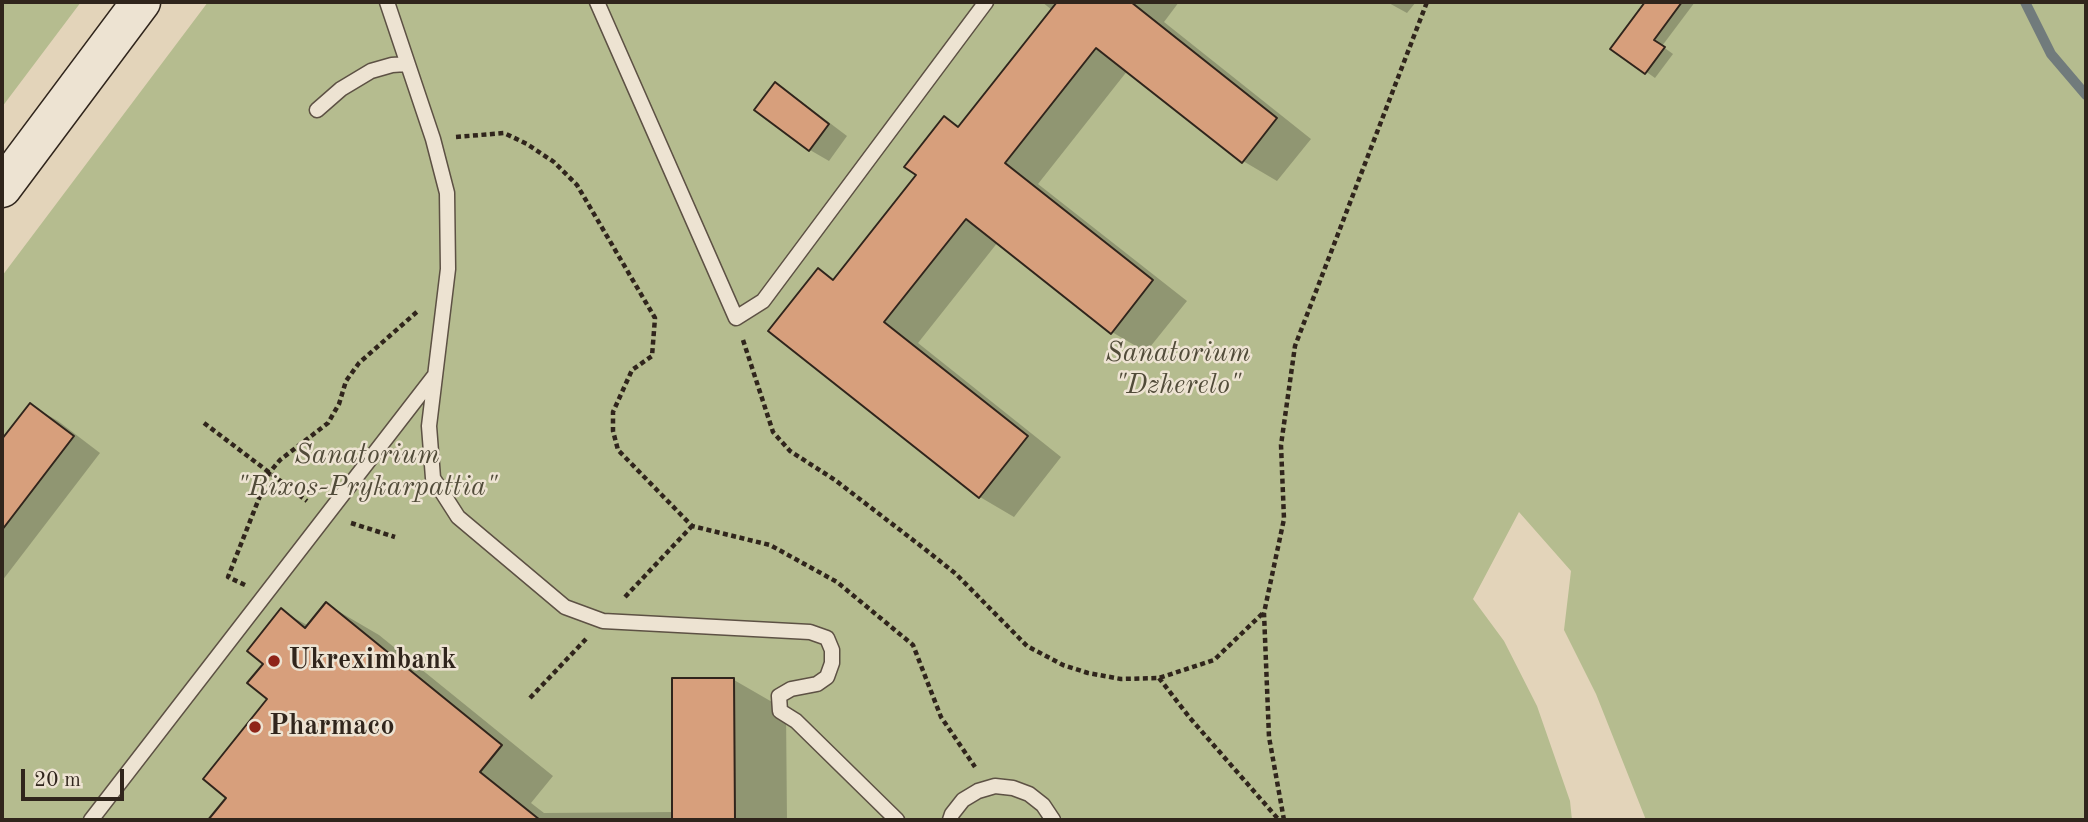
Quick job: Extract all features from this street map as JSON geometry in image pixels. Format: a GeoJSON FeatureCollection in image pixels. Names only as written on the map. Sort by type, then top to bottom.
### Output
{"type":"FeatureCollection","features":[{"type":"Feature","properties":{"kind":"street"},"geometry":{"type":"LineString","coordinates":[[2,188],[141,2]]}},
{"type":"Feature","properties":{"kind":"lane"},"geometry":{"type":"LineString","coordinates":[[387,2],[433,139],[447,193],[448,270],[429,426],[433,478],[457,517],[565,607],[603,621],[810,632],[827,638],[832,650],[832,663],[827,677],[817,684],[791,689],[779,695],[780,712],[796,721],[897,820]]}},
{"type":"Feature","properties":{"kind":"lane"},"geometry":{"type":"LineString","coordinates":[[597,2],[736,318],[763,301],[986,2]]}},
{"type":"Feature","properties":{"kind":"lane"},"geometry":{"type":"LineString","coordinates":[[317,110],[341,89],[370,71],[407,64]]}},
{"type":"Feature","properties":{"kind":"lane"},"geometry":{"type":"LineString","coordinates":[[91,820],[436,374]]}},
{"type":"Feature","properties":{"kind":"lane"},"geometry":{"type":"LineString","coordinates":[[950,820],[963,800],[989,788],[1013,788],[1029,794],[1043,805],[1052,820]]}},
{"type":"Feature","properties":{"kind":"path"},"geometry":{"type":"LineString","coordinates":[[1282,820],[1269,737],[1264,613],[1284,519],[1281,445],[1295,346],[1427,2]]}},
{"type":"Feature","properties":{"kind":"path"},"geometry":{"type":"LineString","coordinates":[[433,139],[504,133],[554,162],[577,186],[656,318],[652,356],[632,370],[613,412],[613,431],[618,450],[692,526],[770,545],[837,582],[913,645],[941,717],[989,788]]}},
{"type":"Feature","properties":{"kind":"path"},"geometry":{"type":"LineString","coordinates":[[265,596],[228,577],[270,473],[280,460],[328,423],[339,404],[346,381],[359,363],[446,287]]}},
{"type":"Feature","properties":{"kind":"path"},"geometry":{"type":"LineString","coordinates":[[736,318],[773,432],[790,451],[835,480],[956,574],[1027,646],[1063,665],[1088,673],[1121,679],[1159,678],[1214,660],[1264,613]]}},
{"type":"Feature","properties":{"kind":"path"},"geometry":{"type":"LineString","coordinates":[[204,423],[327,515],[396,537]]}},
{"type":"Feature","properties":{"kind":"path"},"geometry":{"type":"LineString","coordinates":[[1159,678],[1190,718],[1282,820]]}},
{"type":"Feature","properties":{"kind":"green space"},"geometry":{"type":"Polygon","coordinates":[[[2,2],[81,2],[2,107],[2,2]]]}},
{"type":"Feature","properties":{"kind":"green space"},"geometry":{"type":"Polygon","coordinates":[[[208,2],[2086,2],[2086,820],[1646,820],[1596,694],[1564,630],[1571,571],[1519,512],[1473,599],[1504,641],[1537,706],[1570,801],[1572,820],[2,820],[2,276],[208,2]]]}},
{"type":"Feature","properties":{"kind":"building"},"geometry":{"type":"Polygon","coordinates":[[[1057,2],[1131,2],[1277,118],[1242,163],[1096,48],[1005,163],[1153,280],[1111,334],[966,219],[884,322],[1028,436],[979,498],[768,331],[818,268],[833,280],[916,175],[904,167],[944,116],[958,127],[1057,2]]]}},
{"type":"Feature","properties":{"kind":"building"},"geometry":{"type":"Polygon","coordinates":[[[1645,2],[1682,2],[1654,40],[1665,47],[1645,74],[1610,49],[1645,2]]]}},
{"type":"Feature","properties":{"kind":"building"},"geometry":{"type":"Polygon","coordinates":[[[775,82],[829,124],[809,151],[754,110],[775,82]]]}},
{"type":"Feature","properties":{"kind":"building"},"geometry":{"type":"Polygon","coordinates":[[[30,403],[74,436],[2,530],[2,439],[30,403]]]}},
{"type":"Feature","properties":{"kind":"building"},"geometry":{"type":"Polygon","coordinates":[[[326,602],[502,745],[480,772],[540,820],[208,820],[226,798],[203,779],[267,699],[247,683],[263,664],[247,651],[281,608],[305,628],[326,602]]]}},
{"type":"Feature","properties":{"kind":"building"},"geometry":{"type":"Polygon","coordinates":[[[672,678],[734,678],[735,820],[672,820],[672,678]]]}},
{"type":"Feature","properties":{"kind":"waterway"},"geometry":{"type":"LineString","coordinates":[[2025,2],[2051,54],[2086,95]]}},
{"type":"Feature","properties":{"kind":"place","name":"Ukreximbank"},"geometry":{"type":"Point","coordinates":[274,661]}},
{"type":"Feature","properties":{"kind":"place","name":"Pharmaco"},"geometry":{"type":"Point","coordinates":[255,727]}},
{"type":"Feature","properties":{"kind":"park label","name":"Sanatorium \"Dzherelo\""},"geometry":{"type":"Point","coordinates":[1178,370]}},
{"type":"Feature","properties":{"kind":"park label","name":"Sanatorium \"Rixos-Prykarpattia\""},"geometry":{"type":"Point","coordinates":[367,472]}}]}
